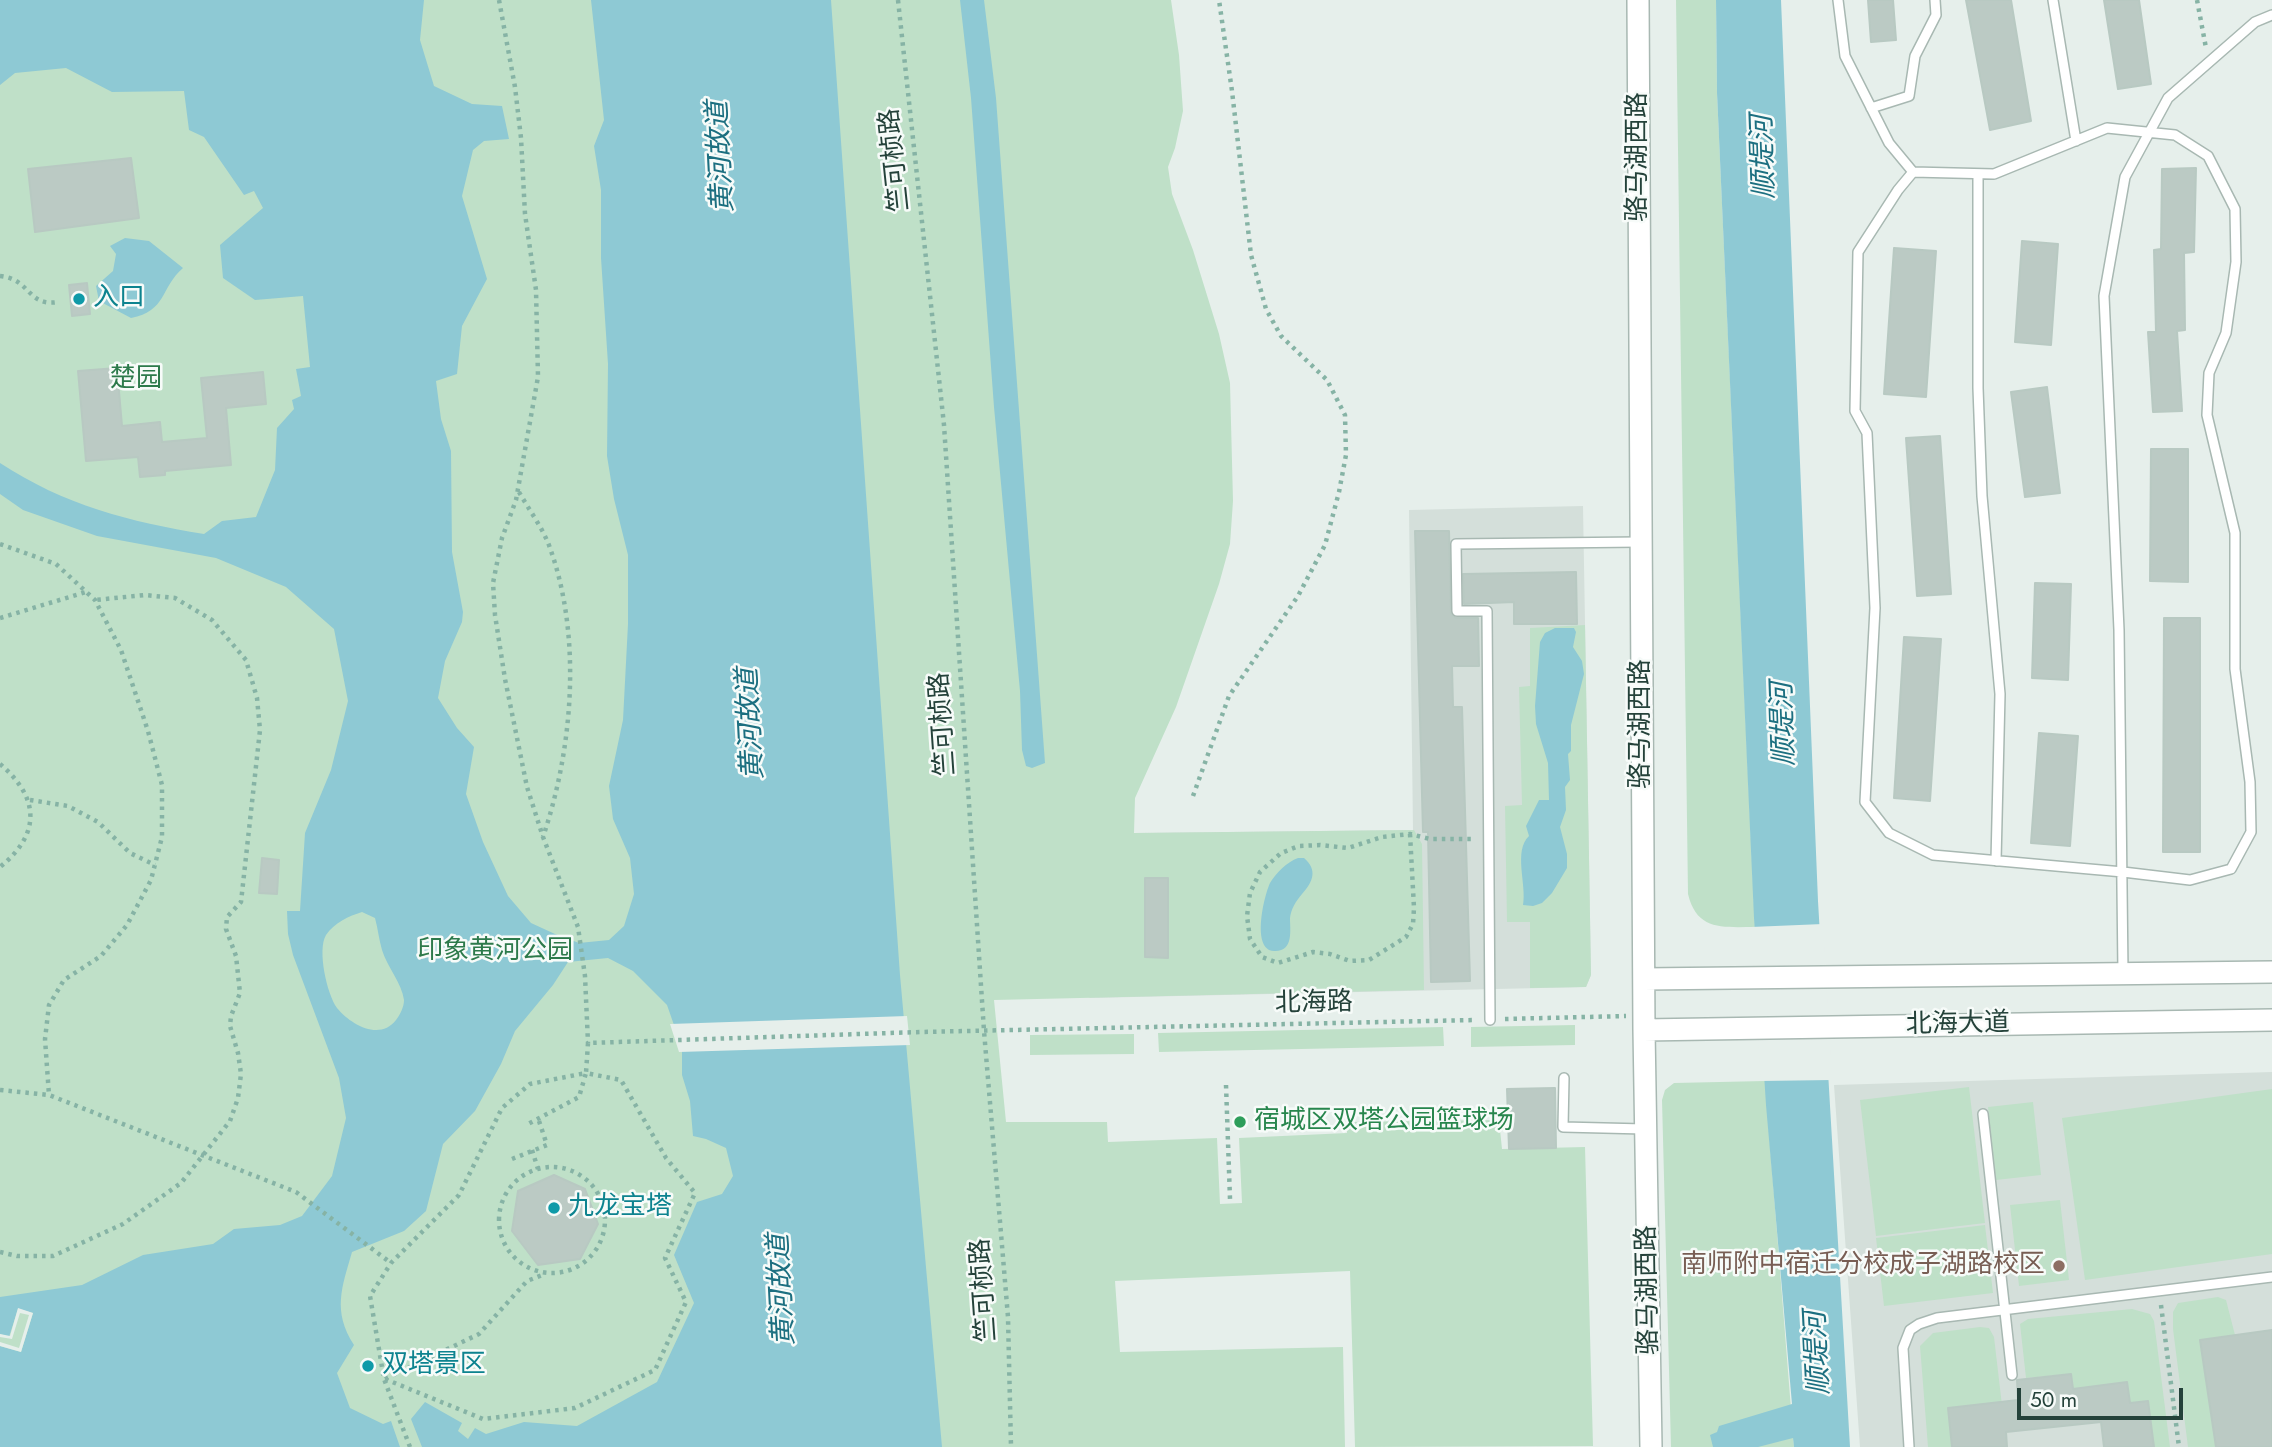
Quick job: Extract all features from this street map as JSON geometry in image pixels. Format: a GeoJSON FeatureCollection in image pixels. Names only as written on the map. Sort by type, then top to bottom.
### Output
{"type":"FeatureCollection","features":[{"type":"Feature","properties":{"kind":"street","name":"骆马湖西路"},"geometry":{"type":"LineString","coordinates":[[1638,0],[1644,1023],[1651,1447]]}},
{"type":"Feature","properties":{"kind":"street","name":"北海大道"},"geometry":{"type":"LineString","coordinates":[[1644,979],[2272,972]]}},
{"type":"Feature","properties":{"kind":"street","name":"北海大道"},"geometry":{"type":"LineString","coordinates":[[1644,1023],[1713,1030],[2272,1020]]}},
{"type":"Feature","properties":{"kind":"lane"},"geometry":{"type":"LineString","coordinates":[[1838,0],[1846,56],[1889,143],[1913,172],[1994,174],[2107,128],[2149,132],[2175,135],[2208,156],[2235,209],[2236,262],[2226,333],[2209,373],[2207,415],[2235,533],[2235,669],[2250,782],[2251,832],[2231,869],[2190,880],[1933,855],[1889,833],[1865,802],[1875,608],[1867,433],[1855,411],[1858,252],[1898,190],[1913,172]]}},
{"type":"Feature","properties":{"kind":"lane"},"geometry":{"type":"LineString","coordinates":[[1871,108],[1909,96],[1915,56],[1936,15],[1935,0]]}},
{"type":"Feature","properties":{"kind":"lane"},"geometry":{"type":"LineString","coordinates":[[2053,0],[2076,141]]}},
{"type":"Feature","properties":{"kind":"lane"},"geometry":{"type":"LineString","coordinates":[[2123,973],[2119,630],[2104,296],[2125,177],[2168,98],[2255,22],[2272,15]]}},
{"type":"Feature","properties":{"kind":"lane"},"geometry":{"type":"LineString","coordinates":[[1978,174],[1978,402],[1982,496],[2000,694],[1996,861]]}},
{"type":"Feature","properties":{"kind":"lane"},"geometry":{"type":"LineString","coordinates":[[1490,1020],[1487,611],[1457,611],[1456,544],[1640,542]]}},
{"type":"Feature","properties":{"kind":"lane"},"geometry":{"type":"LineString","coordinates":[[1564,1078],[1563,1127],[1646,1129]]}},
{"type":"Feature","properties":{"kind":"lane"},"geometry":{"type":"LineString","coordinates":[[1983,1114],[2012,1375]]}},
{"type":"Feature","properties":{"kind":"lane"},"geometry":{"type":"LineString","coordinates":[[1909,1447],[1903,1348],[1910,1330],[1919,1324],[1937,1318],[2272,1277]]}},
{"type":"Feature","properties":{"kind":"path"},"geometry":{"type":"LineString","coordinates":[[499,0],[515,87],[525,214],[537,290],[538,377],[518,491],[502,538],[493,583],[495,615],[527,787],[578,927],[585,975],[588,1043],[586,1073],[579,1097],[528,1124]]}},
{"type":"Feature","properties":{"kind":"path","name":"竺可桢路"},"geometry":{"type":"LineString","coordinates":[[898,0],[944,425],[984,1031],[1008,1317],[1011,1447]]}},
{"type":"Feature","properties":{"kind":"path"},"geometry":{"type":"LineString","coordinates":[[1193,796],[1229,696],[1298,596],[1325,545],[1346,455],[1345,415],[1327,380],[1281,336],[1266,309],[1251,255],[1219,0]]}},
{"type":"Feature","properties":{"kind":"path"},"geometry":{"type":"LineString","coordinates":[[2197,0],[2209,62]]}},
{"type":"Feature","properties":{"kind":"path"},"geometry":{"type":"LineString","coordinates":[[0,275],[24,284],[33,298],[46,304],[58,302]]}},
{"type":"Feature","properties":{"kind":"path"},"geometry":{"type":"LineString","coordinates":[[518,491],[549,545],[564,595],[571,645],[568,716],[556,800],[543,837]]}},
{"type":"Feature","properties":{"kind":"path"},"geometry":{"type":"LineString","coordinates":[[0,544],[57,564],[94,600],[121,650],[148,731],[162,785],[162,837],[151,880],[127,925],[101,956],[64,980],[49,1005],[45,1039],[49,1095]]}},
{"type":"Feature","properties":{"kind":"path"},"geometry":{"type":"LineString","coordinates":[[0,618],[87,592]]}},
{"type":"Feature","properties":{"kind":"path"},"geometry":{"type":"LineString","coordinates":[[0,1252],[17,1256],[53,1256],[123,1224],[181,1183],[230,1121],[238,1098],[241,1074],[230,1026],[240,993],[236,957],[226,929],[227,917],[241,902],[260,730],[257,698],[246,660],[212,620],[175,598],[145,595],[94,600]]}},
{"type":"Feature","properties":{"kind":"path"},"geometry":{"type":"LineString","coordinates":[[0,764],[14,775],[30,800],[31,817],[28,836],[15,855],[0,867]]}},
{"type":"Feature","properties":{"kind":"path"},"geometry":{"type":"LineString","coordinates":[[30,800],[68,806],[99,822],[130,853],[155,865]]}},
{"type":"Feature","properties":{"kind":"path"},"geometry":{"type":"LineString","coordinates":[[1410,834],[1414,908],[1413,924],[1406,937],[1369,960],[1350,961],[1313,952],[1278,963],[1262,957],[1250,939],[1247,916],[1250,893],[1261,872],[1280,853],[1299,846],[1348,848],[1382,837],[1410,834],[1430,839],[1489,839]]}},
{"type":"Feature","properties":{"kind":"path","name":"北海路"},"geometry":{"type":"LineString","coordinates":[[588,1043],[920,1032],[1490,1020],[1644,1023]]}},
{"type":"Feature","properties":{"kind":"path"},"geometry":{"type":"LineString","coordinates":[[384,1379],[483,1419],[575,1408],[655,1370],[686,1302],[665,1258],[695,1193],[666,1158],[621,1080],[586,1073],[530,1084],[502,1108],[459,1195],[391,1263],[370,1296],[384,1379],[410,1447]]}},
{"type":"Feature","properties":{"kind":"path"},"geometry":{"type":"LineString","coordinates":[[1226,1085],[1230,1199]]}},
{"type":"Feature","properties":{"kind":"path"},"geometry":{"type":"LineString","coordinates":[[0,1090],[49,1095],[296,1192],[391,1263]]}},
{"type":"Feature","properties":{"kind":"path"},"geometry":{"type":"LineString","coordinates":[[512,1159],[547,1145],[538,1118]]}},
{"type":"Feature","properties":{"kind":"path"},"geometry":{"type":"LineString","coordinates":[[532,1150],[538,1169]]}},
{"type":"Feature","properties":{"kind":"path"},"geometry":{"type":"LineString","coordinates":[[384,1379],[479,1334],[527,1281],[546,1273],[570,1270],[591,1257],[600,1243],[605,1227],[604,1210],[598,1194],[588,1181],[574,1172],[557,1167],[538,1169],[522,1176],[509,1189],[501,1206],[499,1224],[503,1242],[513,1257],[528,1268],[546,1273]]}},
{"type":"Feature","properties":{"kind":"path"},"geometry":{"type":"LineString","coordinates":[[2159,1291],[2179,1447]]}},
{"type":"Feature","properties":{"kind":"shaded area"},"geometry":{"type":"Polygon","coordinates":[[[1583,506],[1591,975],[1586,987],[1089,998],[1134,833],[1413,830],[1409,510],[1583,506]]]}},
{"type":"Feature","properties":{"kind":"shaded area","name":"南师附中宿迁分校成子湖路校区"},"geometry":{"type":"Polygon","coordinates":[[[2272,1072],[2272,1447],[1860,1447],[1834,1085],[2272,1072]]]}},
{"type":"Feature","properties":{"kind":"green space","name":"印象黄河公园"},"geometry":{"type":"Polygon","coordinates":[[[0,0],[1171,0],[1183,111],[1168,167],[1172,194],[1219,334],[1230,383],[1233,501],[1230,544],[1219,584],[1176,707],[1135,798],[1134,833],[1414,830],[1422,844],[1424,990],[994,1000],[1006,1122],[1107,1122],[1108,1142],[1217,1138],[1220,1204],[1242,1203],[1239,1138],[1347,1133],[1347,1122],[1499,1120],[1502,1149],[1585,1147],[1593,1446],[1355,1447],[1350,1271],[1115,1281],[1120,1352],[1343,1347],[1345,1447],[0,1447],[0,0]]]}},
{"type":"Feature","properties":{"kind":"green space"},"geometry":{"type":"Polygon","coordinates":[[[1676,0],[1716,0],[1717,93],[1755,927],[1722,926],[1704,921],[1692,906],[1688,894],[1676,0]]]}},
{"type":"Feature","properties":{"kind":"green space"},"geometry":{"type":"Polygon","coordinates":[[[1585,625],[1591,975],[1586,987],[1530,988],[1530,922],[1507,922],[1505,806],[1522,805],[1519,687],[1530,686],[1530,628],[1585,625]]]}},
{"type":"Feature","properties":{"kind":"green space"},"geometry":{"type":"Polygon","coordinates":[[[1575,1025],[1575,1045],[1471,1047],[1471,1027],[1575,1025]]]}},
{"type":"Feature","properties":{"kind":"green space"},"geometry":{"type":"Polygon","coordinates":[[[1443,1027],[1444,1046],[1159,1052],[1158,1033],[1443,1027]]]}},
{"type":"Feature","properties":{"kind":"green space"},"geometry":{"type":"Polygon","coordinates":[[[1134,1034],[1134,1054],[1030,1055],[1030,1035],[1134,1034]]]}},
{"type":"Feature","properties":{"kind":"green space"},"geometry":{"type":"Polygon","coordinates":[[[1765,1081],[1794,1447],[1671,1447],[1662,1100],[1665,1090],[1674,1083],[1765,1081]]]}},
{"type":"Feature","properties":{"kind":"green space"},"geometry":{"type":"Polygon","coordinates":[[[1969,1087],[1985,1223],[1876,1236],[1860,1100],[1969,1087]]]}},
{"type":"Feature","properties":{"kind":"green space"},"geometry":{"type":"Polygon","coordinates":[[[2272,1089],[2272,1254],[2085,1280],[2062,1118],[2272,1089]]]}},
{"type":"Feature","properties":{"kind":"green space"},"geometry":{"type":"Polygon","coordinates":[[[2033,1102],[2041,1175],[1996,1180],[1988,1107],[2033,1102]]]}},
{"type":"Feature","properties":{"kind":"green space"},"geometry":{"type":"Polygon","coordinates":[[[2060,1200],[2069,1280],[2019,1286],[2010,1205],[2060,1200]]]}},
{"type":"Feature","properties":{"kind":"green space"},"geometry":{"type":"Polygon","coordinates":[[[1985,1225],[1993,1293],[1884,1306],[1876,1238],[1985,1225]]]}},
{"type":"Feature","properties":{"kind":"green space"},"geometry":{"type":"Polygon","coordinates":[[[2218,1297],[2226,1300],[2235,1335],[2201,1340],[2216,1447],[2188,1447],[2173,1312],[2178,1303],[2218,1297]]]}},
{"type":"Feature","properties":{"kind":"green space"},"geometry":{"type":"Polygon","coordinates":[[[2132,1309],[2150,1314],[2154,1321],[2170,1447],[2154,1447],[2148,1401],[2130,1403],[2127,1382],[2075,1410],[2071,1374],[2026,1378],[2020,1324],[2028,1319],[2132,1309]]]}},
{"type":"Feature","properties":{"kind":"green space"},"geometry":{"type":"Polygon","coordinates":[[[1989,1328],[1994,1337],[2003,1414],[1987,1404],[1948,1408],[1952,1447],[1928,1447],[1920,1346],[1933,1333],[1989,1328]]]}},
{"type":"Feature","properties":{"kind":"water","name":"黄河故道"},"geometry":{"type":"Polygon","coordinates":[[[0,0],[424,0],[420,40],[434,86],[472,104],[502,106],[509,139],[484,141],[473,150],[462,196],[487,279],[462,326],[457,374],[436,381],[441,419],[451,451],[452,552],[463,612],[462,622],[445,661],[438,698],[457,728],[474,747],[466,794],[483,842],[508,896],[531,923],[555,934],[579,943],[609,940],[624,926],[634,894],[630,858],[613,819],[609,786],[623,720],[628,555],[607,456],[608,364],[601,258],[601,190],[594,146],[604,120],[591,0],[831,0],[900,975],[942,1447],[422,1447],[411,1419],[425,1402],[462,1423],[458,1431],[468,1439],[475,1428],[486,1434],[524,1422],[577,1426],[657,1382],[694,1303],[674,1255],[697,1202],[722,1194],[733,1176],[726,1148],[693,1136],[690,1101],[682,1075],[682,1048],[667,1005],[633,971],[608,958],[568,962],[553,985],[515,1031],[501,1064],[475,1111],[443,1144],[426,1211],[404,1231],[352,1252],[342,1288],[341,1310],[347,1333],[354,1345],[337,1373],[350,1408],[383,1424],[391,1421],[400,1447],[0,1447],[0,1346],[21,1352],[33,1313],[18,1309],[9,1337],[0,1334],[0,1297],[82,1285],[143,1255],[213,1244],[234,1229],[280,1225],[302,1216],[332,1176],[346,1118],[339,1078],[293,955],[288,934],[287,911],[300,911],[305,833],[331,770],[348,701],[334,629],[286,587],[216,558],[97,536],[23,510],[0,494],[0,463],[24,478],[73,501],[150,524],[204,534],[222,521],[256,517],[275,470],[277,428],[294,409],[292,400],[301,396],[296,369],[310,367],[303,296],[255,300],[223,278],[220,245],[263,208],[254,191],[244,195],[204,137],[189,130],[184,91],[112,92],[66,68],[15,73],[0,85],[0,0]],[[362,912],[342,920],[326,935],[323,942],[327,983],[337,1008],[358,1025],[374,1030],[389,1026],[396,1020],[402,1011],[404,1000],[382,950],[375,918],[362,912]]]}},
{"type":"Feature","properties":{"kind":"water"},"geometry":{"type":"Polygon","coordinates":[[[960,0],[984,0],[996,98],[1045,763],[1032,768],[1026,766],[1022,750],[1020,691],[994,407],[971,98],[960,0]]]}},
{"type":"Feature","properties":{"kind":"water","name":"顺堤河"},"geometry":{"type":"Polygon","coordinates":[[[1716,0],[1781,0],[1818,901],[1850,1447],[1794,1447],[1793,1438],[1758,1447],[1713,1447],[1710,1435],[1717,1432],[1719,1426],[1792,1404],[1766,1105],[1754,918],[1717,93],[1716,0]]]}},
{"type":"Feature","properties":{"kind":"water"},"geometry":{"type":"Polygon","coordinates":[[[125,238],[149,241],[183,268],[151,310],[131,318],[99,301],[96,286],[113,271],[116,254],[110,246],[125,238]]]}},
{"type":"Feature","properties":{"kind":"water"},"geometry":{"type":"Polygon","coordinates":[[[1555,628],[1574,628],[1576,632],[1573,647],[1582,661],[1584,674],[1571,725],[1571,751],[1568,754],[1570,780],[1565,787],[1566,810],[1560,827],[1567,854],[1567,868],[1552,893],[1542,903],[1533,906],[1523,905],[1521,859],[1524,842],[1529,836],[1526,826],[1539,800],[1549,800],[1548,763],[1536,724],[1535,706],[1540,642],[1545,633],[1555,628]]]}},
{"type":"Feature","properties":{"kind":"water"},"geometry":{"type":"Polygon","coordinates":[[[1298,858],[1304,858],[1308,862],[1312,876],[1291,911],[1288,944],[1285,948],[1274,951],[1267,948],[1261,932],[1265,899],[1275,875],[1298,858]]]}},
{"type":"Feature","properties":{"kind":"pier"},"geometry":{"type":"Polygon","coordinates":[[[1823,924],[1832,1080],[1761,1081],[1751,927],[1823,924]]]}},
{"type":"Feature","properties":{"kind":"pier"},"geometry":{"type":"Polygon","coordinates":[[[907,1016],[910,1045],[679,1052],[670,1024],[907,1016]]]}},
{"type":"Feature","properties":{"kind":"pier"},"geometry":{"type":"Polygon","coordinates":[[[18,1308],[33,1313],[21,1352],[0,1346],[0,1342],[19,1348],[29,1315],[20,1313],[12,1339],[0,1337],[0,1334],[10,1336],[18,1308]]]}},
{"type":"Feature","properties":{"kind":"building"},"geometry":{"type":"Polygon","coordinates":[[[1868,0],[1893,0],[1896,40],[1871,42],[1868,0]]]}},
{"type":"Feature","properties":{"kind":"building"},"geometry":{"type":"Polygon","coordinates":[[[1966,0],[2011,0],[2031,121],[1990,130],[1966,0]]]}},
{"type":"Feature","properties":{"kind":"building"},"geometry":{"type":"Polygon","coordinates":[[[2104,0],[2139,0],[2151,84],[2118,89],[2104,0]]]}},
{"type":"Feature","properties":{"kind":"building"},"geometry":{"type":"Polygon","coordinates":[[[131,158],[139,218],[35,232],[28,169],[131,158]]]}},
{"type":"Feature","properties":{"kind":"building"},"geometry":{"type":"Polygon","coordinates":[[[2196,168],[2194,252],[2184,253],[2185,330],[2177,331],[2182,411],[2153,412],[2148,332],[2156,332],[2154,250],[2161,249],[2162,169],[2196,168]]]}},
{"type":"Feature","properties":{"kind":"building"},"geometry":{"type":"Polygon","coordinates":[[[2022,241],[2058,244],[2051,345],[2015,342],[2022,241]]]}},
{"type":"Feature","properties":{"kind":"building"},"geometry":{"type":"Polygon","coordinates":[[[1894,248],[1936,251],[1926,397],[1884,394],[1894,248]]]}},
{"type":"Feature","properties":{"kind":"building","name":"入口"},"geometry":{"type":"Polygon","coordinates":[[[87,283],[90,314],[72,316],[69,285],[87,283]]]}},
{"type":"Feature","properties":{"kind":"building"},"geometry":{"type":"Polygon","coordinates":[[[117,368],[122,426],[160,422],[162,442],[207,438],[201,378],[263,372],[266,404],[226,408],[231,465],[165,471],[165,475],[140,477],[138,457],[86,461],[78,371],[117,368]]]}},
{"type":"Feature","properties":{"kind":"building"},"geometry":{"type":"Polygon","coordinates":[[[2047,387],[2060,493],[2025,497],[2011,392],[2047,387]]]}},
{"type":"Feature","properties":{"kind":"building"},"geometry":{"type":"Polygon","coordinates":[[[1940,436],[1951,594],[1917,596],[1906,438],[1940,436]]]}},
{"type":"Feature","properties":{"kind":"building"},"geometry":{"type":"Polygon","coordinates":[[[2151,449],[2188,449],[2188,582],[2150,581],[2151,449]]]}},
{"type":"Feature","properties":{"kind":"building"},"geometry":{"type":"Polygon","coordinates":[[[1415,531],[1449,531],[1451,614],[1456,618],[1478,618],[1479,666],[1452,666],[1453,707],[1462,707],[1470,981],[1431,982],[1428,832],[1423,832],[1415,531]]]}},
{"type":"Feature","properties":{"kind":"building"},"geometry":{"type":"Polygon","coordinates":[[[1576,572],[1577,624],[1514,624],[1514,602],[1464,604],[1463,574],[1576,572]]]}},
{"type":"Feature","properties":{"kind":"building"},"geometry":{"type":"Polygon","coordinates":[[[2035,583],[2071,584],[2068,680],[2032,678],[2035,583]]]}},
{"type":"Feature","properties":{"kind":"building"},"geometry":{"type":"Polygon","coordinates":[[[2164,618],[2200,618],[2200,852],[2163,852],[2164,618]]]}},
{"type":"Feature","properties":{"kind":"building"},"geometry":{"type":"Polygon","coordinates":[[[1904,637],[1941,639],[1930,801],[1894,798],[1904,637]]]}},
{"type":"Feature","properties":{"kind":"building"},"geometry":{"type":"Polygon","coordinates":[[[2039,733],[2078,736],[2070,846],[2031,843],[2039,733]]]}},
{"type":"Feature","properties":{"kind":"building"},"geometry":{"type":"Polygon","coordinates":[[[262,858],[279,860],[277,894],[259,893],[262,858]]]}},
{"type":"Feature","properties":{"kind":"building"},"geometry":{"type":"Polygon","coordinates":[[[1145,878],[1168,878],[1168,958],[1145,957],[1145,878]]]}},
{"type":"Feature","properties":{"kind":"building"},"geometry":{"type":"Polygon","coordinates":[[[1555,1088],[1556,1148],[1509,1149],[1507,1089],[1555,1088]]]}},
{"type":"Feature","properties":{"kind":"building","name":"九龙宝塔"},"geometry":{"type":"Polygon","coordinates":[[[554,1175],[585,1189],[598,1224],[580,1259],[538,1265],[512,1231],[518,1191],[554,1175]]]}},
{"type":"Feature","properties":{"kind":"building"},"geometry":{"type":"Polygon","coordinates":[[[2272,1330],[2272,1447],[2216,1447],[2200,1340],[2272,1330]]]}},
{"type":"Feature","properties":{"kind":"building"},"geometry":{"type":"Polygon","coordinates":[[[2071,1374],[2073,1389],[2127,1382],[2130,1403],[2148,1401],[2154,1447],[2104,1447],[2101,1422],[2006,1432],[2007,1447],[1952,1447],[1948,1408],[2018,1400],[2017,1380],[2071,1374]]]}},
{"type":"Feature","properties":{"kind":"place","name":"入口"},"geometry":{"type":"Point","coordinates":[79,299]}},
{"type":"Feature","properties":{"kind":"place","name":"宿城区双塔公园篮球场"},"geometry":{"type":"Point","coordinates":[1240,1122]}},
{"type":"Feature","properties":{"kind":"place","name":"九龙宝塔"},"geometry":{"type":"Point","coordinates":[554,1208]}},
{"type":"Feature","properties":{"kind":"place","name":"南师附中宿迁分校成子湖路校区"},"geometry":{"type":"Point","coordinates":[2059,1266]}},
{"type":"Feature","properties":{"kind":"place","name":"双塔景区"},"geometry":{"type":"Point","coordinates":[368,1366]}},
{"type":"Feature","properties":{"kind":"park label","name":"楚园"},"geometry":{"type":"Point","coordinates":[136,380]}}]}
